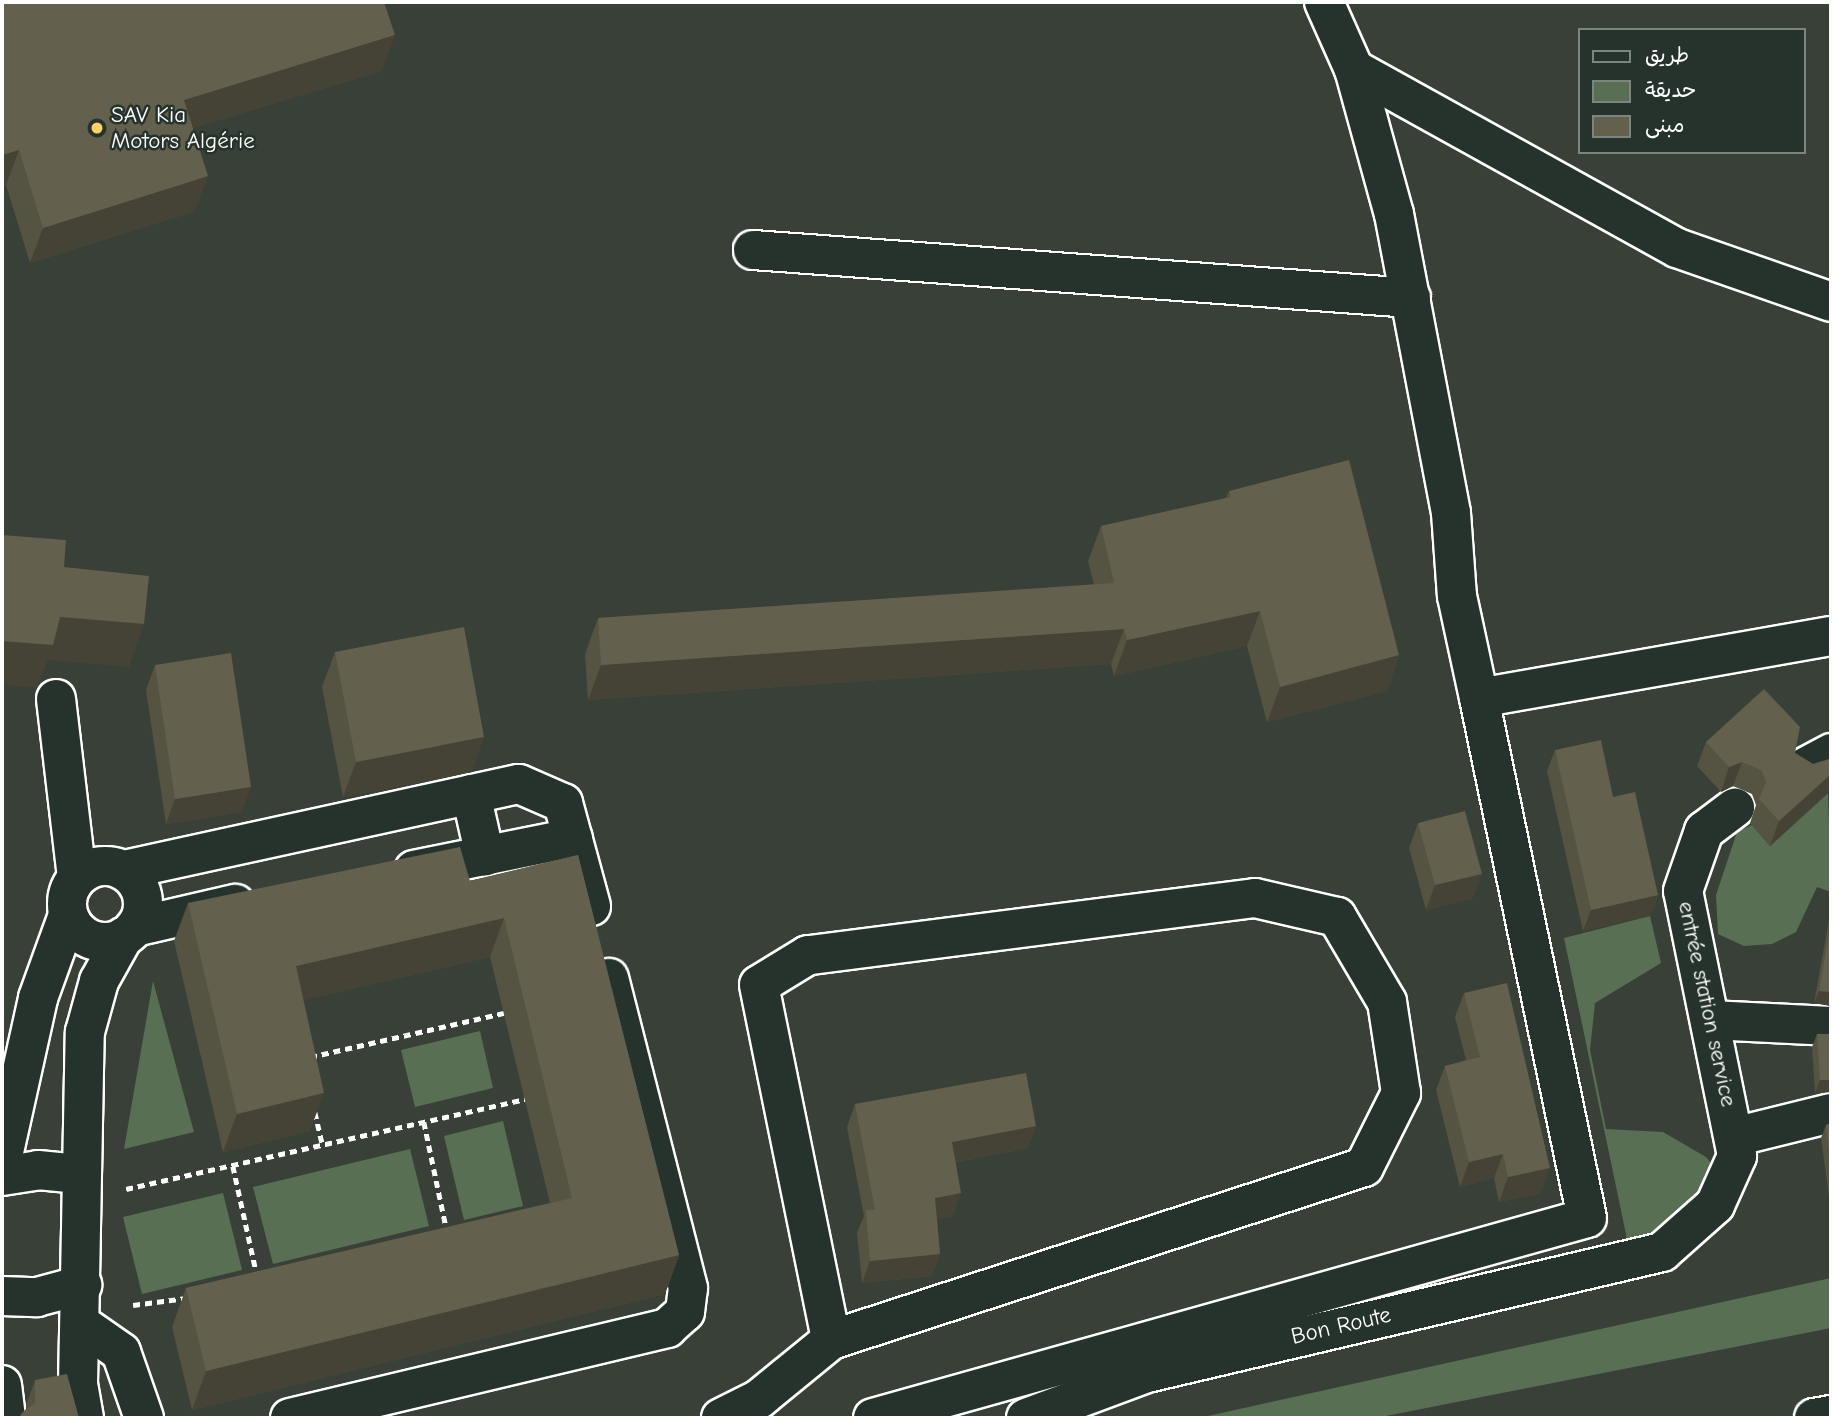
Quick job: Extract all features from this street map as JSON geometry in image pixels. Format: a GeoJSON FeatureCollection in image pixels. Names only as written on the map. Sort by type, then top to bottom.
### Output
{"type":"FeatureCollection","features":[{"type":"Feature","properties":{"kind":"main road"},"geometry":{"type":"LineString","coordinates":[[873,1418],[1587,1218],[1479,698],[1411,298],[1354,69],[1324,2]]}},
{"type":"Feature","properties":{"kind":"main road"},"geometry":{"type":"LineString","coordinates":[[1354,69],[1677,248],[1831,302]]}},
{"type":"Feature","properties":{"kind":"main road"},"geometry":{"type":"LineString","coordinates":[[753,250],[1411,298]]}},
{"type":"Feature","properties":{"kind":"main road"},"geometry":{"type":"LineString","coordinates":[[1479,698],[1831,636]]}},
{"type":"Feature","properties":{"kind":"main road"},"geometry":{"type":"LineString","coordinates":[[57,699],[77,877]]}},
{"type":"Feature","properties":{"kind":"main road"},"geometry":{"type":"LineString","coordinates":[[2,1161],[38,998],[68,915],[67,895],[77,877],[99,866],[124,870],[471,794],[535,786],[563,803],[688,1288],[685,1312],[667,1328],[290,1418]]}},
{"type":"Feature","properties":{"kind":"main road"},"geometry":{"type":"LineString","coordinates":[[471,794],[485,856]]}},
{"type":"Feature","properties":{"kind":"main road","name":"entrée station service"},"geometry":{"type":"LineString","coordinates":[[1662,1252],[1726,1191],[1737,1156],[1683,891],[1704,831],[1735,808]]}},
{"type":"Feature","properties":{"kind":"main road"},"geometry":{"type":"LineString","coordinates":[[379,877],[573,838]]}},
{"type":"Feature","properties":{"kind":"main road"},"geometry":{"type":"LineString","coordinates":[[84,1418],[78,1384],[82,1316],[80,1186],[85,1032],[99,981],[130,932],[141,890],[124,870]]}},
{"type":"Feature","properties":{"kind":"main road"},"geometry":{"type":"LineString","coordinates":[[68,915],[91,940],[272,897]]}},
{"type":"Feature","properties":{"kind":"main road"},"geometry":{"type":"LineString","coordinates":[[721,1418],[760,1399],[831,1340],[1364,1167],[1401,1093],[1387,1002],[1337,917],[1242,900],[808,955],[759,985],[831,1340]]}},
{"type":"Feature","properties":{"kind":"main road"},"geometry":{"type":"LineString","coordinates":[[1710,1020],[1831,1026]]}},
{"type":"Feature","properties":{"kind":"main road","name":"entrée station service"},"geometry":{"type":"LineString","coordinates":[[1734,1137],[1831,1113]]}},
{"type":"Feature","properties":{"kind":"main road"},"geometry":{"type":"LineString","coordinates":[[2,1176],[38,1170],[80,1186]]}},
{"type":"Feature","properties":{"kind":"main road","name":"Bon Route"},"geometry":{"type":"LineString","coordinates":[[1026,1418],[1160,1370],[1662,1252]]}},
{"type":"Feature","properties":{"kind":"main road"},"geometry":{"type":"LineString","coordinates":[[2,1296],[37,1297],[82,1316],[121,1352],[144,1418]]}},
{"type":"Feature","properties":{"kind":"main road"},"geometry":{"type":"LineString","coordinates":[[82,1316],[109,1418]]}},
{"type":"Feature","properties":{"kind":"main road"},"geometry":{"type":"LineString","coordinates":[[2,1385],[6,1418]]}},
{"type":"Feature","properties":{"kind":"main road"},"geometry":{"type":"LineString","coordinates":[[1814,1418],[1831,1415]]}},
{"type":"Feature","properties":{"kind":"path"},"geometry":{"type":"LineString","coordinates":[[306,1071],[303,1059],[504,1013]]}},
{"type":"Feature","properties":{"kind":"path"},"geometry":{"type":"LineString","coordinates":[[312,1096],[323,1146]]}},
{"type":"Feature","properties":{"kind":"path"},"geometry":{"type":"LineString","coordinates":[[80,1186],[233,1166],[525,1099]]}},
{"type":"Feature","properties":{"kind":"path"},"geometry":{"type":"LineString","coordinates":[[425,1122],[451,1247]]}},
{"type":"Feature","properties":{"kind":"path"},"geometry":{"type":"LineString","coordinates":[[233,1166],[260,1289]]}},
{"type":"Feature","properties":{"kind":"path"},"geometry":{"type":"LineString","coordinates":[[82,1316],[191,1297]]}},
{"type":"Feature","properties":{"kind":"green space"},"geometry":{"type":"Polygon","coordinates":[[[1828,793],[1831,892],[1817,887],[1796,932],[1772,944],[1744,946],[1718,934],[1716,895],[1737,832],[1752,825],[1770,846],[1828,793]]]}},
{"type":"Feature","properties":{"kind":"green space"},"geometry":{"type":"Polygon","coordinates":[[[1650,916],[1661,963],[1595,1003],[1590,1050],[1606,1129],[1663,1132],[1706,1157],[1722,1176],[1631,1258],[1564,938],[1650,916]]]}},
{"type":"Feature","properties":{"kind":"green space"},"geometry":{"type":"Polygon","coordinates":[[[153,981],[194,1132],[124,1149],[153,981]]]}},
{"type":"Feature","properties":{"kind":"green space"},"geometry":{"type":"Polygon","coordinates":[[[480,1031],[493,1088],[415,1107],[401,1050],[480,1031]]]}},
{"type":"Feature","properties":{"kind":"green space"},"geometry":{"type":"Polygon","coordinates":[[[503,1121],[523,1206],[464,1220],[444,1136],[503,1121]]]}},
{"type":"Feature","properties":{"kind":"green space"},"geometry":{"type":"Polygon","coordinates":[[[410,1149],[429,1226],[273,1264],[253,1187],[410,1149]]]}},
{"type":"Feature","properties":{"kind":"green space"},"geometry":{"type":"Polygon","coordinates":[[[223,1193],[242,1270],[142,1294],[123,1217],[223,1193]]]}},
{"type":"Feature","properties":{"kind":"green space"},"geometry":{"type":"Polygon","coordinates":[[[1831,1278],[1831,1328],[1376,1418],[1199,1418],[1831,1278]]]}},
{"type":"Feature","properties":{"kind":"building","name":"SAV Kia Motors Algérie"},"geometry":{"type":"Polygon","coordinates":[[[2,2],[384,2],[395,35],[184,100],[208,176],[43,228],[19,150],[2,155],[2,2]]]}},
{"type":"Feature","properties":{"kind":"building"},"geometry":{"type":"Polygon","coordinates":[[[1349,460],[1399,655],[1280,687],[1260,611],[1127,640],[1124,629],[601,665],[598,618],[1114,583],[1101,526],[1231,497],[1229,491],[1349,460]]]}},
{"type":"Feature","properties":{"kind":"building"},"geometry":{"type":"Polygon","coordinates":[[[2,535],[66,540],[64,567],[149,576],[144,624],[60,617],[53,645],[2,641],[2,535]]]}},
{"type":"Feature","properties":{"kind":"building"},"geometry":{"type":"Polygon","coordinates":[[[464,627],[484,737],[356,762],[335,652],[464,627]]]}},
{"type":"Feature","properties":{"kind":"building"},"geometry":{"type":"Polygon","coordinates":[[[231,653],[251,787],[175,799],[155,665],[231,653]]]}},
{"type":"Feature","properties":{"kind":"building"},"geometry":{"type":"Polygon","coordinates":[[[1764,689],[1800,727],[1795,753],[1813,764],[1829,759],[1831,762],[1831,774],[1779,821],[1759,799],[1766,782],[1761,770],[1742,762],[1729,767],[1706,742],[1764,689]]]}},
{"type":"Feature","properties":{"kind":"building"},"geometry":{"type":"Polygon","coordinates":[[[1601,740],[1613,797],[1635,792],[1658,895],[1591,910],[1555,750],[1601,740]]]}},
{"type":"Feature","properties":{"kind":"building"},"geometry":{"type":"Polygon","coordinates":[[[1465,811],[1482,874],[1435,885],[1418,823],[1465,811]]]}},
{"type":"Feature","properties":{"kind":"building"},"geometry":{"type":"Polygon","coordinates":[[[460,847],[470,881],[578,855],[679,1255],[206,1371],[186,1288],[572,1198],[504,918],[296,966],[324,1093],[237,1114],[188,903],[460,847]]]}},
{"type":"Feature","properties":{"kind":"building"},"geometry":{"type":"Polygon","coordinates":[[[1831,922],[1831,992],[1819,991],[1831,922]]]}},
{"type":"Feature","properties":{"kind":"building"},"geometry":{"type":"Polygon","coordinates":[[[1507,983],[1550,1168],[1508,1177],[1503,1154],[1469,1162],[1445,1066],[1480,1057],[1464,993],[1507,983]]]}},
{"type":"Feature","properties":{"kind":"building"},"geometry":{"type":"Polygon","coordinates":[[[1817,1034],[1831,1034],[1831,1080],[1820,1080],[1817,1034]]]}},
{"type":"Feature","properties":{"kind":"building"},"geometry":{"type":"Polygon","coordinates":[[[1026,1073],[1036,1126],[952,1142],[961,1193],[935,1198],[940,1254],[870,1261],[866,1210],[875,1210],[855,1104],[1026,1073]]]}},
{"type":"Feature","properties":{"kind":"building"},"geometry":{"type":"Polygon","coordinates":[[[1831,1123],[1831,1168],[1826,1125],[1831,1123]]]}},
{"type":"Feature","properties":{"kind":"building"},"geometry":{"type":"Polygon","coordinates":[[[67,1374],[79,1418],[22,1418],[21,1414],[35,1403],[35,1380],[67,1374]]]}},
{"type":"Feature","properties":{"kind":"place","name":"SAV Kia Motors Algérie"},"geometry":{"type":"Point","coordinates":[97,128]}}]}
